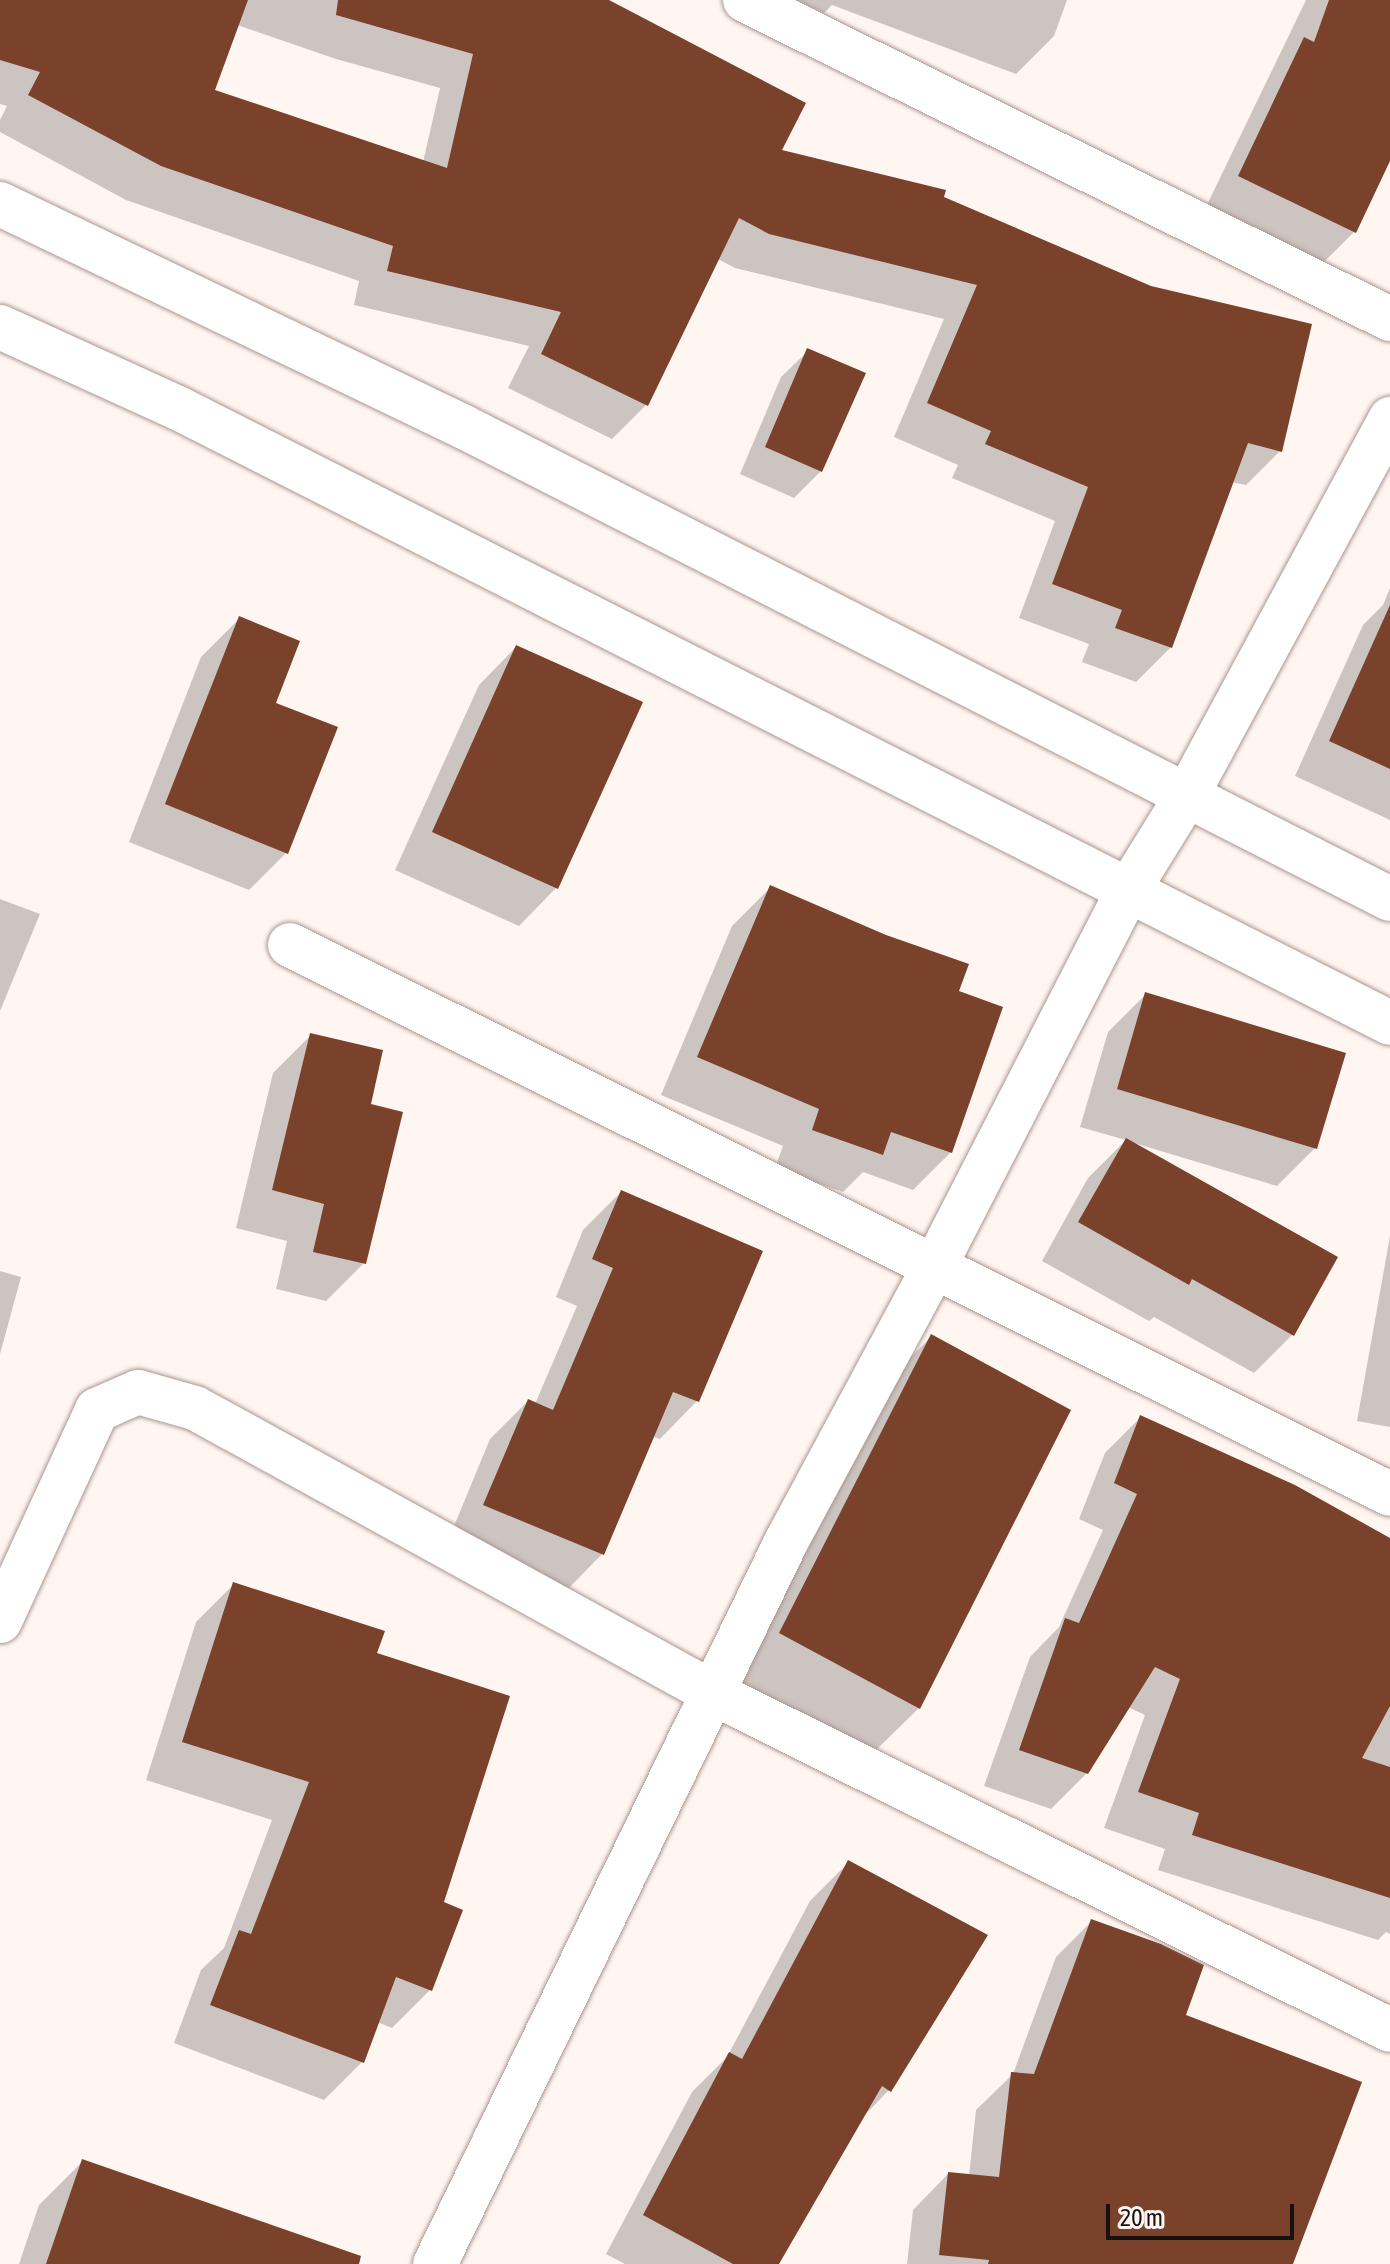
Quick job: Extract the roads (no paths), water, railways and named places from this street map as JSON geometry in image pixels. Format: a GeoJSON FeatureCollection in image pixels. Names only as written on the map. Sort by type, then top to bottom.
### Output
{"type":"FeatureCollection","features":[{"type":"Feature","properties":{"kind":"street"},"geometry":{"type":"LineString","coordinates":[[745,0],[1390,319]]}},
{"type":"Feature","properties":{"kind":"street"},"geometry":{"type":"LineString","coordinates":[[0,204],[464,427],[1390,899]]}},
{"type":"Feature","properties":{"kind":"street"},"geometry":{"type":"LineString","coordinates":[[0,327],[178,408],[1390,1023]]}},
{"type":"Feature","properties":{"kind":"street"},"geometry":{"type":"LineString","coordinates":[[435,2264],[786,1542],[936,1264],[1129,889],[1186,797],[1390,419]]}},
{"type":"Feature","properties":{"kind":"street"},"geometry":{"type":"LineString","coordinates":[[290,945],[936,1264],[1390,1494]]}},
{"type":"Feature","properties":{"kind":"street"},"geometry":{"type":"LineString","coordinates":[[0,1621],[97,1410],[138,1392],[195,1408],[713,1693],[1390,2030]]}}]}
